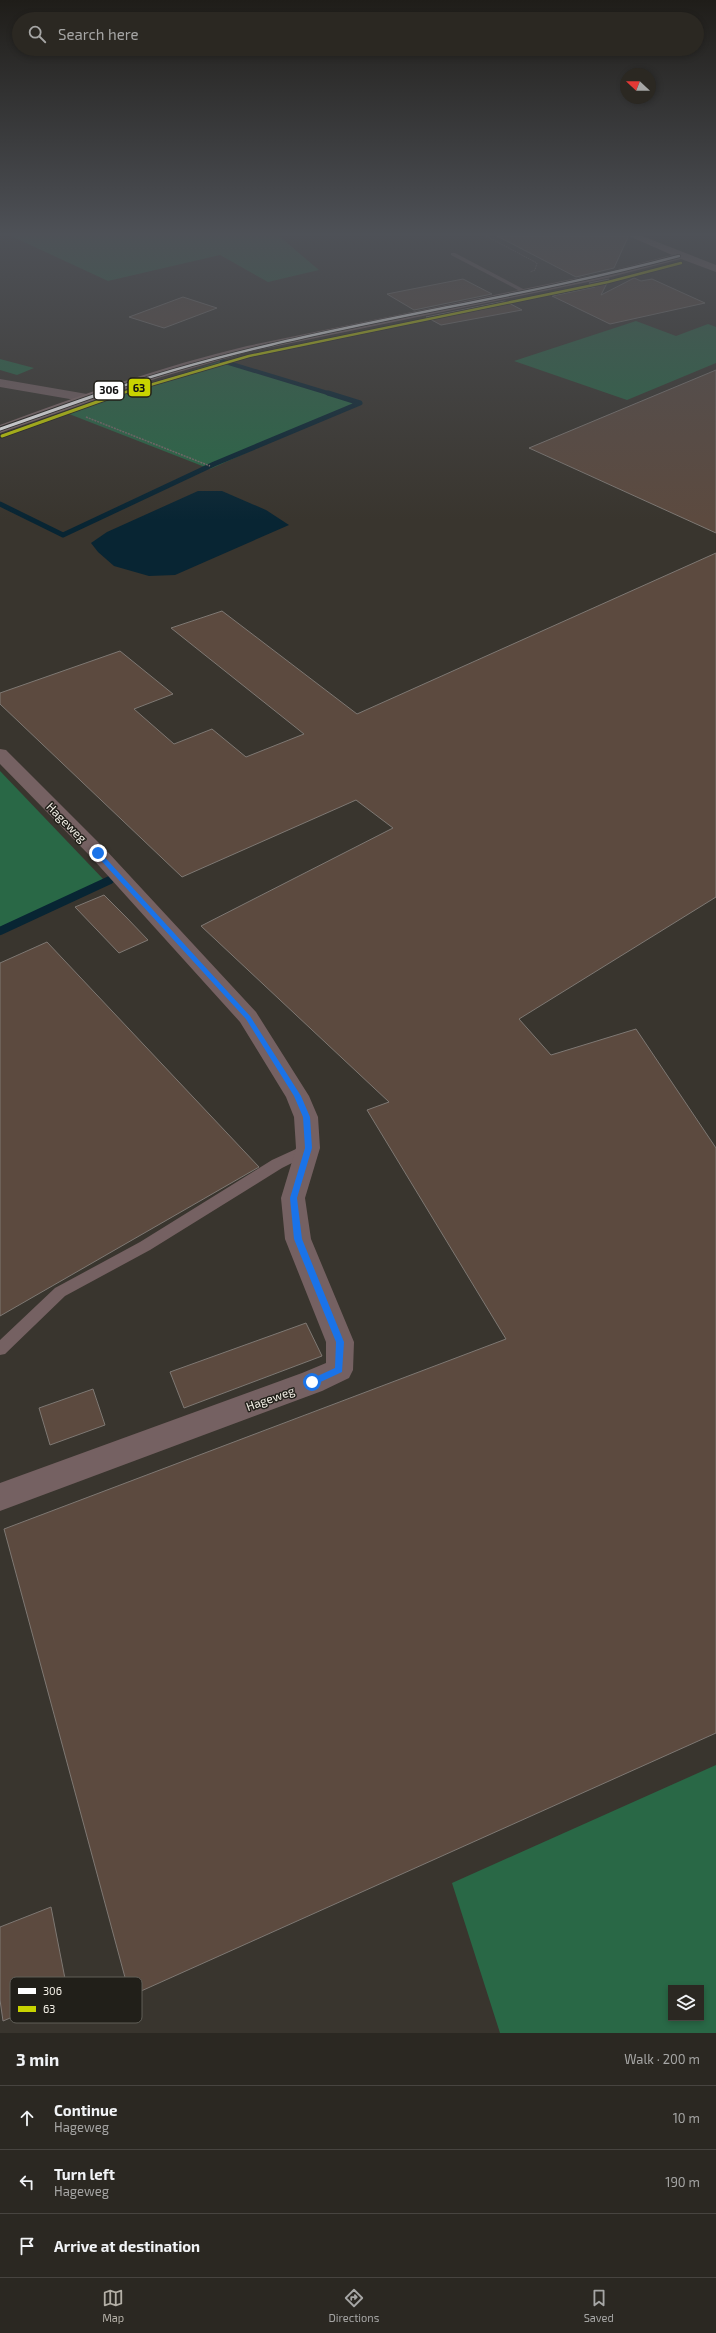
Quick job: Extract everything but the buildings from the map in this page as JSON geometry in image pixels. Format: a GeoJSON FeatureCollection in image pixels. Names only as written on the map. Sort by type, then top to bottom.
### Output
{"type":"FeatureCollection","features":[{"type":"Feature","properties":{"kind":"street"},"geometry":{"type":"LineString","coordinates":[[0,429],[60,407],[208,359],[247,349],[334,331]]}},
{"type":"Feature","properties":{"kind":"street"},"geometry":{"type":"LineString","coordinates":[[0,383],[88,398]]}},
{"type":"Feature","properties":{"kind":"street","name":"Hageweg"},"geometry":{"type":"LineString","coordinates":[[0,754],[98,853],[248,1017],[297,1096],[306,1117],[308,1148],[293,1198],[298,1239],[340,1342],[339,1370],[312,1382],[0,1497]]}},
{"type":"Feature","properties":{"kind":"lane"},"geometry":{"type":"LineString","coordinates":[[0,1349],[60,1292],[145,1246],[277,1164],[308,1148]]}},
{"type":"Feature","properties":{"kind":"path"},"geometry":{"type":"LineString","coordinates":[[60,407],[210,466]]}},
{"type":"Feature","properties":{"kind":"green space"},"geometry":{"type":"Polygon","coordinates":[[[606,331],[662,331],[676,336],[690,331],[716,331],[716,363],[627,400],[514,361],[606,331]]]}},
{"type":"Feature","properties":{"kind":"green space"},"geometry":{"type":"Polygon","coordinates":[[[0,359],[34,368],[17,375],[0,370],[0,359]]]}},
{"type":"Feature","properties":{"kind":"green space"},"geometry":{"type":"Polygon","coordinates":[[[221,361],[358,403],[210,469],[64,412],[221,361]]]}},
{"type":"Feature","properties":{"kind":"green space"},"geometry":{"type":"Polygon","coordinates":[[[0,771],[105,881],[0,927],[0,771]]]}},
{"type":"Feature","properties":{"kind":"green space"},"geometry":{"type":"Polygon","coordinates":[[[716,1765],[716,2033],[500,2033],[452,1883],[716,1765]]]}},
{"type":"Feature","properties":{"kind":"water"},"geometry":{"type":"Polygon","coordinates":[[[198,491],[222,491],[266,510],[289,525],[175,575],[149,576],[114,566],[98,552],[91,543],[107,532],[198,491]]]}},
{"type":"Feature","properties":{"kind":"waterway"},"geometry":{"type":"LineString","coordinates":[[222,361],[331,394]]}},
{"type":"Feature","properties":{"kind":"waterway"},"geometry":{"type":"LineString","coordinates":[[0,504],[63,535],[214,464],[360,403],[328,393]]}},
{"type":"Feature","properties":{"kind":"waterway"},"geometry":{"type":"LineString","coordinates":[[0,931],[110,880]]}},
{"type":"Feature","properties":{"kind":"transit line","name":"306"},"geometry":{"type":"LineString","coordinates":[[0,429],[122,386],[247,349],[335,331]]}},
{"type":"Feature","properties":{"kind":"transit line","name":"63"},"geometry":{"type":"LineString","coordinates":[[2,436],[125,392],[249,356],[371,331]]}},
{"type":"Feature","properties":{"kind":"route"},"geometry":{"type":"LineString","coordinates":[[98,853],[248,1017],[297,1096],[306,1117],[308,1148],[293,1198],[298,1239],[340,1342],[339,1370],[312,1382]]}}]}
